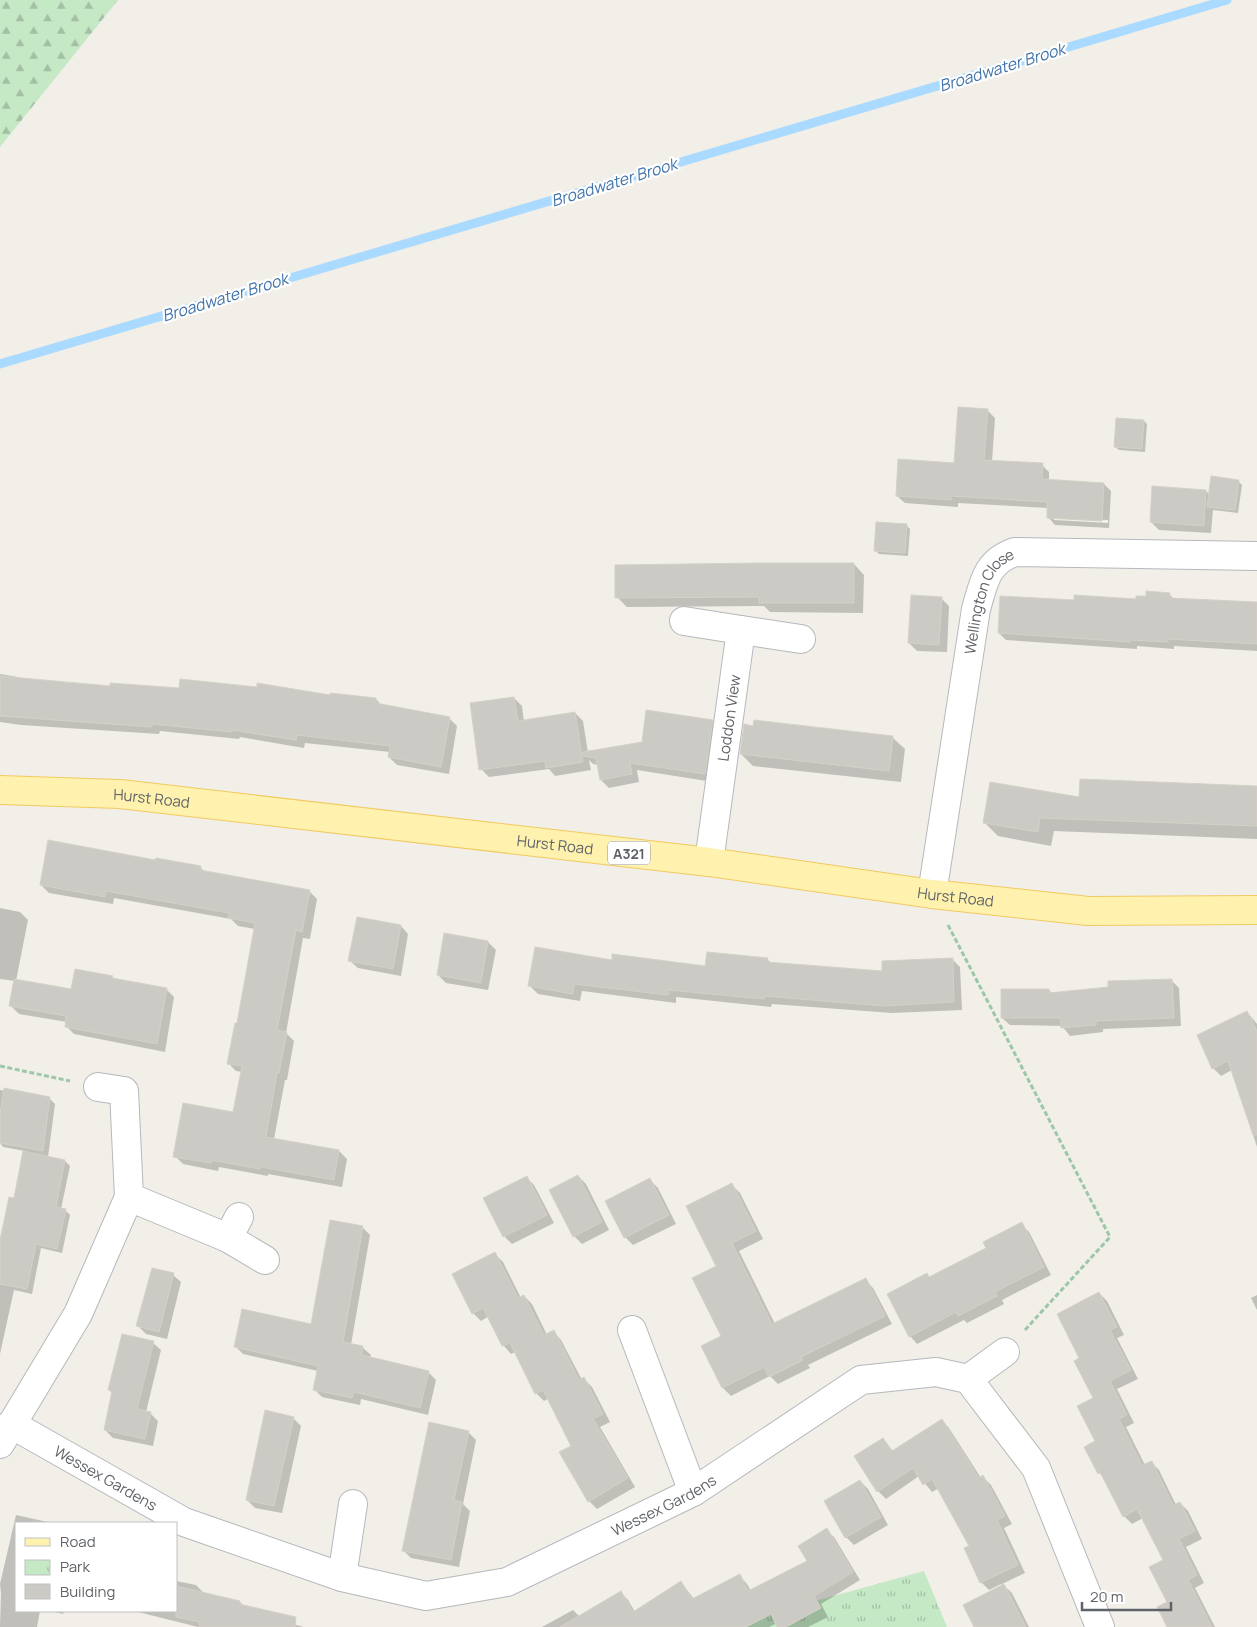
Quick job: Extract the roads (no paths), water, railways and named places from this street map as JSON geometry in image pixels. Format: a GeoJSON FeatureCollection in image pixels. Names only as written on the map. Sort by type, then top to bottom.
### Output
{"type":"FeatureCollection","features":[{"type":"Feature","properties":{"kind":"main road","name":"Hurst Road"},"geometry":{"type":"LineString","coordinates":[[0,790],[120,794],[709,862],[932,894],[1088,911],[1257,910]]}},
{"type":"Feature","properties":{"kind":"street","name":"Wellington Close"},"geometry":{"type":"LineString","coordinates":[[932,894],[976,609],[991,568],[1002,557],[1015,552],[1257,556]]}},
{"type":"Feature","properties":{"kind":"street"},"geometry":{"type":"LineString","coordinates":[[684,621],[801,639]]}},
{"type":"Feature","properties":{"kind":"street","name":"Loddon View"},"geometry":{"type":"LineString","coordinates":[[709,862],[741,630]]}},
{"type":"Feature","properties":{"kind":"street","name":"Wessex Gardens"},"geometry":{"type":"LineString","coordinates":[[98,1087],[124,1091],[129,1197],[78,1314],[6,1434],[184,1522],[342,1577],[426,1596],[507,1582],[693,1492],[860,1380],[936,1372],[968,1379]]}},
{"type":"Feature","properties":{"kind":"street"},"geometry":{"type":"LineString","coordinates":[[129,1197],[234,1228],[265,1260]]}},
{"type":"Feature","properties":{"kind":"street"},"geometry":{"type":"LineString","coordinates":[[632,1330],[693,1492]]}},
{"type":"Feature","properties":{"kind":"street"},"geometry":{"type":"LineString","coordinates":[[1005,1352],[968,1379],[1036,1468],[1100,1627]]}},
{"type":"Feature","properties":{"kind":"street"},"geometry":{"type":"LineString","coordinates":[[342,1577],[353,1504]]}},
{"type":"Feature","properties":{"kind":"waterway","name":"Broadwater Brook"},"geometry":{"type":"LineString","coordinates":[[0,364],[1227,0]]}}]}
